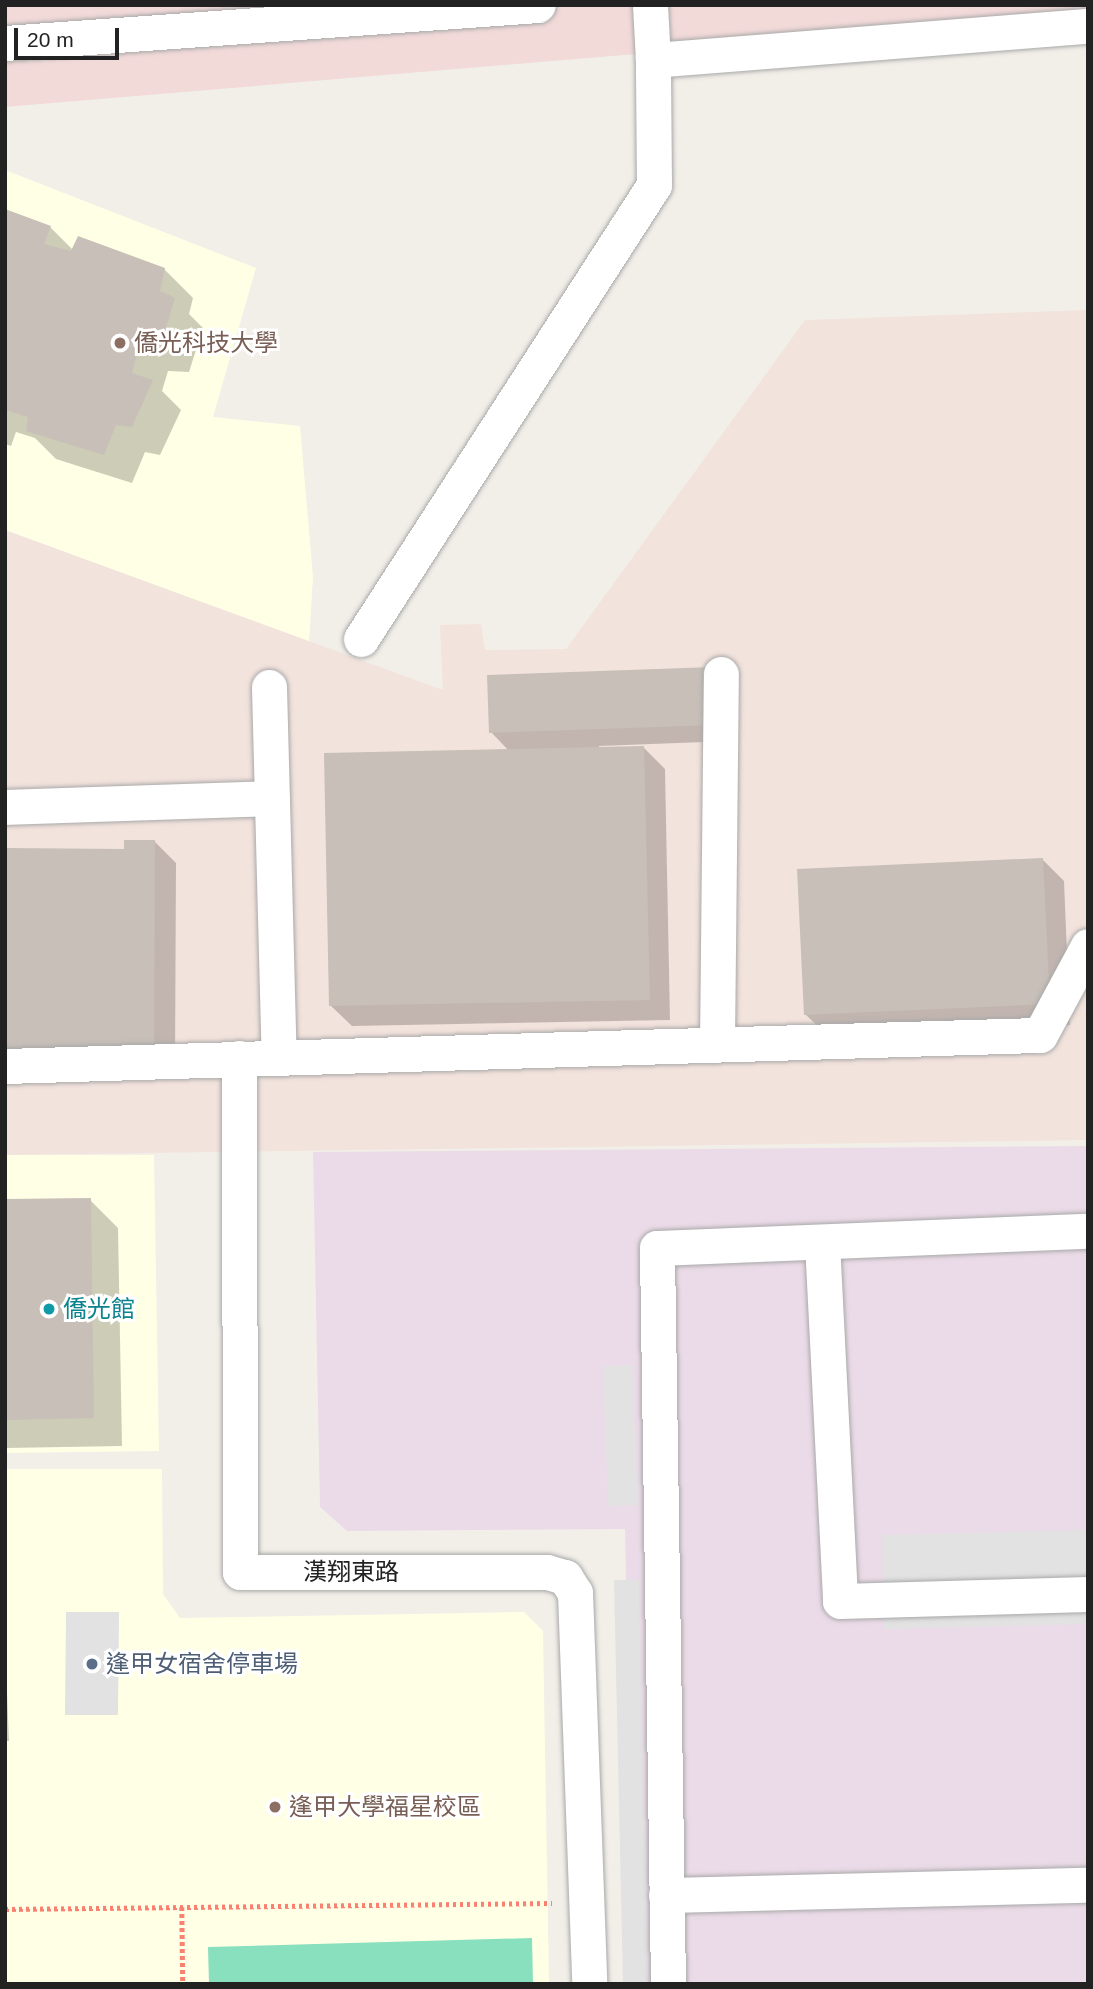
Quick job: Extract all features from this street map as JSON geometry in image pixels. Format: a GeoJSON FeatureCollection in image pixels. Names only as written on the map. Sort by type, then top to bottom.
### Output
{"type":"FeatureCollection","features":[{"type":"Feature","properties":{"kind":"street"},"geometry":{"type":"LineString","coordinates":[[5,43],[538,5]]}},
{"type":"Feature","properties":{"kind":"street"},"geometry":{"type":"LineString","coordinates":[[361,639],[654,185],[650,5]]}},
{"type":"Feature","properties":{"kind":"street"},"geometry":{"type":"LineString","coordinates":[[653,60],[1088,26]]}},
{"type":"Feature","properties":{"kind":"street"},"geometry":{"type":"LineString","coordinates":[[717,1044],[721,674]]}},
{"type":"Feature","properties":{"kind":"street"},"geometry":{"type":"LineString","coordinates":[[269,687],[279,1057]]}},
{"type":"Feature","properties":{"kind":"street"},"geometry":{"type":"LineString","coordinates":[[5,807],[272,798]]}},
{"type":"Feature","properties":{"kind":"street"},"geometry":{"type":"LineString","coordinates":[[5,1066],[1040,1035],[1088,946]]}},
{"type":"Feature","properties":{"kind":"street","name":"漢翔東路"},"geometry":{"type":"LineString","coordinates":[[239,1058],[240,1572],[547,1572],[565,1577],[575,1593],[589,1984]]}},
{"type":"Feature","properties":{"kind":"street"},"geometry":{"type":"LineString","coordinates":[[668,1984],[657,1248],[1088,1231]]}},
{"type":"Feature","properties":{"kind":"street"},"geometry":{"type":"LineString","coordinates":[[822,1242],[840,1601],[1088,1594]]}},
{"type":"Feature","properties":{"kind":"street"},"geometry":{"type":"LineString","coordinates":[[666,1895],[1088,1885]]}},
{"type":"Feature","properties":{"kind":"path"},"geometry":{"type":"LineString","coordinates":[[5,1909],[587,1902]]}},
{"type":"Feature","properties":{"kind":"path"},"geometry":{"type":"LineString","coordinates":[[182,1907],[183,1984]]}},
{"type":"Feature","properties":{"kind":"shaded area"},"geometry":{"type":"Polygon","coordinates":[[[5,5],[1088,5],[1088,16],[5,107],[5,5]]]}},
{"type":"Feature","properties":{"kind":"shaded area","name":"僑光科技大學"},"geometry":{"type":"Polygon","coordinates":[[[5,170],[256,268],[213,417],[300,426],[313,577],[309,642],[5,530],[5,170]]]}},
{"type":"Feature","properties":{"kind":"shaded area"},"geometry":{"type":"Polygon","coordinates":[[[1088,310],[1088,1140],[5,1155],[5,530],[443,690],[440,625],[481,624],[485,650],[566,649],[805,320],[1088,310]]]}},
{"type":"Feature","properties":{"kind":"shaded area"},"geometry":{"type":"Polygon","coordinates":[[[1088,1146],[1088,1984],[634,1984],[625,1529],[347,1531],[320,1507],[313,1152],[1088,1146]]]}},
{"type":"Feature","properties":{"kind":"shaded area"},"geometry":{"type":"Polygon","coordinates":[[[5,1155],[154,1155],[159,1451],[5,1453],[5,1155]]]}},
{"type":"Feature","properties":{"kind":"shaded area"},"geometry":{"type":"Polygon","coordinates":[[[632,1365],[638,1505],[608,1506],[603,1366],[632,1365]]]}},
{"type":"Feature","properties":{"kind":"shaded area","name":"逢甲大學福星校區"},"geometry":{"type":"Polygon","coordinates":[[[5,1469],[162,1469],[163,1594],[180,1618],[524,1612],[543,1631],[549,1984],[5,1984],[5,1469]]]}},
{"type":"Feature","properties":{"kind":"shaded area"},"geometry":{"type":"Polygon","coordinates":[[[1088,1530],[1088,1624],[884,1629],[882,1535],[1088,1530]]]}},
{"type":"Feature","properties":{"kind":"shaded area"},"geometry":{"type":"Polygon","coordinates":[[[614,1580],[639,1580],[648,1984],[623,1984],[614,1580]]]}},
{"type":"Feature","properties":{"kind":"shaded area","name":"逢甲女宿舍停車場"},"geometry":{"type":"Polygon","coordinates":[[[66,1612],[119,1612],[118,1715],[65,1715],[66,1612]]]}},
{"type":"Feature","properties":{"kind":"green space"},"geometry":{"type":"Polygon","coordinates":[[[532,1938],[533,1984],[209,1984],[208,1947],[532,1938]]]}},
{"type":"Feature","properties":{"kind":"building"},"geometry":{"type":"Polygon","coordinates":[[[5,209],[51,226],[44,244],[71,251],[78,236],[165,268],[160,291],[175,298],[161,345],[140,343],[132,373],[153,380],[132,427],[116,425],[104,455],[26,431],[28,417],[5,410],[5,209]]]}},
{"type":"Feature","properties":{"kind":"building"},"geometry":{"type":"Polygon","coordinates":[[[713,667],[715,725],[489,733],[487,675],[713,667]]]}},
{"type":"Feature","properties":{"kind":"building"},"geometry":{"type":"Polygon","coordinates":[[[644,746],[650,1000],[329,1006],[324,753],[644,746]]]}},
{"type":"Feature","properties":{"kind":"building"},"geometry":{"type":"Polygon","coordinates":[[[124,840],[155,840],[154,1051],[5,1050],[5,848],[124,849],[124,840]]]}},
{"type":"Feature","properties":{"kind":"building"},"geometry":{"type":"Polygon","coordinates":[[[1043,858],[1050,1004],[804,1015],[797,869],[1043,858]]]}},
{"type":"Feature","properties":{"kind":"building","name":"僑光館"},"geometry":{"type":"Polygon","coordinates":[[[91,1198],[94,1418],[5,1420],[5,1199],[91,1198]]]}},
{"type":"Feature","properties":{"kind":"place","name":"僑光科技大學"},"geometry":{"type":"Point","coordinates":[120,343]}},
{"type":"Feature","properties":{"kind":"place","name":"僑光館"},"geometry":{"type":"Point","coordinates":[49,1309]}},
{"type":"Feature","properties":{"kind":"place","name":"逢甲女宿舍停車場"},"geometry":{"type":"Point","coordinates":[92,1664]}},
{"type":"Feature","properties":{"kind":"place","name":"逢甲大學福星校區"},"geometry":{"type":"Point","coordinates":[275,1807]}}]}
